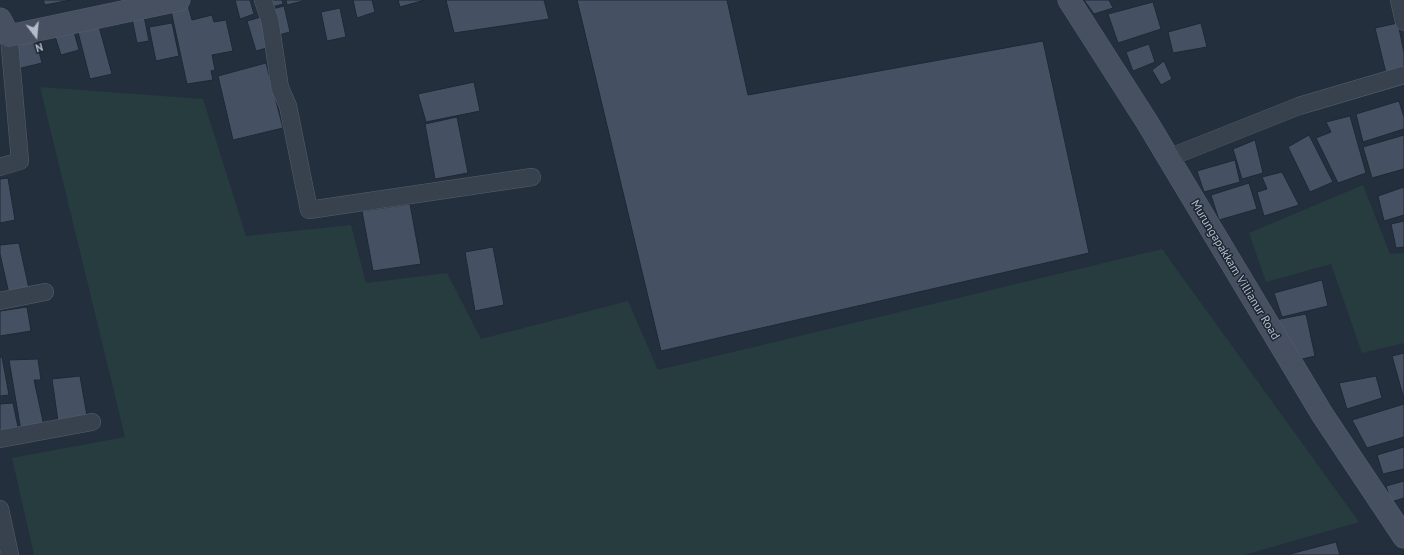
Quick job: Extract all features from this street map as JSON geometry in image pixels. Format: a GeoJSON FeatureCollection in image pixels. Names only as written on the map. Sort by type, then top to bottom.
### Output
{"type":"FeatureCollection","features":[{"type":"Feature","properties":{"kind":"main road"},"geometry":{"type":"LineString","coordinates":[[5,27],[179,0]]}},
{"type":"Feature","properties":{"kind":"main road","name":"Murungapakkam Villianur Road"},"geometry":{"type":"LineString","coordinates":[[1069,0],[1147,122],[1322,414],[1404,537]]}},
{"type":"Feature","properties":{"kind":"street"},"geometry":{"type":"LineString","coordinates":[[263,0],[270,21],[280,88],[288,106],[309,210],[532,176]]}},
{"type":"Feature","properties":{"kind":"street"},"geometry":{"type":"LineString","coordinates":[[1399,0],[1404,22]]}},
{"type":"Feature","properties":{"kind":"street"},"geometry":{"type":"LineString","coordinates":[[0,167],[20,161],[5,27]]}},
{"type":"Feature","properties":{"kind":"street"},"geometry":{"type":"LineString","coordinates":[[1168,158],[1299,106],[1404,75]]}},
{"type":"Feature","properties":{"kind":"street"},"geometry":{"type":"LineString","coordinates":[[0,301],[45,292]]}},
{"type":"Feature","properties":{"kind":"street"},"geometry":{"type":"LineString","coordinates":[[0,439],[92,422]]}},
{"type":"Feature","properties":{"kind":"street"},"geometry":{"type":"LineString","coordinates":[[0,508],[10,555]]}},
{"type":"Feature","properties":{"kind":"green space"},"geometry":{"type":"Polygon","coordinates":[[[40,87],[203,99],[246,236],[351,225],[366,283],[447,273],[481,339],[628,301],[658,370],[1162,249],[1359,522],[1244,555],[34,555],[12,458],[125,437],[40,87]]]}},
{"type":"Feature","properties":{"kind":"green space"},"geometry":{"type":"Polygon","coordinates":[[[1363,185],[1390,254],[1404,253],[1404,343],[1362,353],[1331,264],[1266,282],[1249,233],[1363,185]]]}},
{"type":"Feature","properties":{"kind":"building"},"geometry":{"type":"Polygon","coordinates":[[[43,0],[71,0],[45,5],[43,0]]]}},
{"type":"Feature","properties":{"kind":"building"},"geometry":{"type":"Polygon","coordinates":[[[235,0],[250,0],[254,14],[240,19],[235,0]]]}},
{"type":"Feature","properties":{"kind":"building"},"geometry":{"type":"Polygon","coordinates":[[[265,0],[282,0],[283,4],[268,8],[265,0]]]}},
{"type":"Feature","properties":{"kind":"building"},"geometry":{"type":"Polygon","coordinates":[[[286,0],[303,0],[303,1],[287,5],[286,0]]]}},
{"type":"Feature","properties":{"kind":"building"},"geometry":{"type":"Polygon","coordinates":[[[353,0],[372,0],[375,12],[357,18],[353,0]]]}},
{"type":"Feature","properties":{"kind":"building"},"geometry":{"type":"Polygon","coordinates":[[[398,0],[425,0],[400,7],[398,0]]]}},
{"type":"Feature","properties":{"kind":"building"},"geometry":{"type":"Polygon","coordinates":[[[446,0],[544,0],[549,19],[454,33],[446,0]]]}},
{"type":"Feature","properties":{"kind":"building"},"geometry":{"type":"Polygon","coordinates":[[[577,0],[727,0],[748,95],[1043,41],[1089,253],[661,351],[577,0]]]}},
{"type":"Feature","properties":{"kind":"building"},"geometry":{"type":"Polygon","coordinates":[[[1084,0],[1109,0],[1113,8],[1094,14],[1084,0]]]}},
{"type":"Feature","properties":{"kind":"building"},"geometry":{"type":"Polygon","coordinates":[[[187,2],[192,20],[212,15],[214,22],[226,20],[233,51],[212,55],[215,70],[211,71],[213,80],[187,84],[170,6],[187,2]]]}},
{"type":"Feature","properties":{"kind":"building"},"geometry":{"type":"Polygon","coordinates":[[[1153,2],[1161,29],[1118,43],[1108,14],[1153,2]]]}},
{"type":"Feature","properties":{"kind":"building"},"geometry":{"type":"Polygon","coordinates":[[[284,6],[290,32],[275,36],[269,10],[284,6]]]}},
{"type":"Feature","properties":{"kind":"building"},"geometry":{"type":"Polygon","coordinates":[[[340,8],[346,37],[327,41],[321,12],[340,8]]]}},
{"type":"Feature","properties":{"kind":"building"},"geometry":{"type":"Polygon","coordinates":[[[143,11],[149,41],[137,43],[131,13],[143,11]]]}},
{"type":"Feature","properties":{"kind":"building"},"geometry":{"type":"Polygon","coordinates":[[[261,17],[270,47],[256,51],[247,21],[261,17]]]}},
{"type":"Feature","properties":{"kind":"building"},"geometry":{"type":"Polygon","coordinates":[[[98,23],[112,74],[90,79],[77,28],[98,23]]]}},
{"type":"Feature","properties":{"kind":"building"},"geometry":{"type":"Polygon","coordinates":[[[172,23],[179,56],[156,61],[149,27],[172,23]]]}},
{"type":"Feature","properties":{"kind":"building"},"geometry":{"type":"Polygon","coordinates":[[[1201,23],[1207,47],[1173,53],[1168,32],[1201,23]]]}},
{"type":"Feature","properties":{"kind":"building"},"geometry":{"type":"Polygon","coordinates":[[[1398,23],[1404,53],[1404,71],[1387,77],[1375,28],[1398,23]]]}},
{"type":"Feature","properties":{"kind":"building"},"geometry":{"type":"Polygon","coordinates":[[[73,28],[79,50],[61,55],[54,33],[73,28]]]}},
{"type":"Feature","properties":{"kind":"building"},"geometry":{"type":"Polygon","coordinates":[[[35,36],[42,63],[17,69],[13,41],[35,36]]]}},
{"type":"Feature","properties":{"kind":"building"},"geometry":{"type":"Polygon","coordinates":[[[1149,44],[1155,62],[1133,71],[1126,52],[1149,44]]]}},
{"type":"Feature","properties":{"kind":"building"},"geometry":{"type":"Polygon","coordinates":[[[1164,61],[1172,79],[1161,85],[1152,70],[1164,61]]]}},
{"type":"Feature","properties":{"kind":"building"},"geometry":{"type":"Polygon","coordinates":[[[266,63],[283,128],[233,140],[218,76],[266,63]]]}},
{"type":"Feature","properties":{"kind":"building"},"geometry":{"type":"Polygon","coordinates":[[[474,82],[480,111],[426,122],[418,94],[474,82]]]}},
{"type":"Feature","properties":{"kind":"building"},"geometry":{"type":"Polygon","coordinates":[[[1399,101],[1404,117],[1404,129],[1363,142],[1356,114],[1399,101]]]}},
{"type":"Feature","properties":{"kind":"building"},"geometry":{"type":"Polygon","coordinates":[[[1350,116],[1366,173],[1338,183],[1316,138],[1331,132],[1326,122],[1350,116]]]}},
{"type":"Feature","properties":{"kind":"building"},"geometry":{"type":"Polygon","coordinates":[[[457,117],[468,173],[435,179],[425,124],[457,117]]]}},
{"type":"Feature","properties":{"kind":"building"},"geometry":{"type":"Polygon","coordinates":[[[1309,135],[1333,182],[1310,192],[1288,147],[1309,135]]]}},
{"type":"Feature","properties":{"kind":"building"},"geometry":{"type":"Polygon","coordinates":[[[1404,135],[1404,169],[1372,178],[1363,147],[1404,135]]]}},
{"type":"Feature","properties":{"kind":"building"},"geometry":{"type":"Polygon","coordinates":[[[1255,140],[1263,173],[1242,179],[1233,149],[1255,140]]]}},
{"type":"Feature","properties":{"kind":"building"},"geometry":{"type":"Polygon","coordinates":[[[1235,160],[1240,182],[1204,192],[1197,171],[1235,160]]]}},
{"type":"Feature","properties":{"kind":"building"},"geometry":{"type":"Polygon","coordinates":[[[1282,172],[1299,205],[1264,216],[1257,192],[1267,189],[1262,177],[1282,172]]]}},
{"type":"Feature","properties":{"kind":"building"},"geometry":{"type":"Polygon","coordinates":[[[8,178],[15,220],[0,223],[0,179],[8,178]]]}},
{"type":"Feature","properties":{"kind":"building"},"geometry":{"type":"Polygon","coordinates":[[[1249,183],[1257,209],[1219,220],[1211,195],[1249,183]]]}},
{"type":"Feature","properties":{"kind":"building"},"geometry":{"type":"Polygon","coordinates":[[[1404,187],[1404,215],[1384,221],[1378,196],[1404,187]]]}},
{"type":"Feature","properties":{"kind":"building"},"geometry":{"type":"Polygon","coordinates":[[[410,204],[421,264],[373,271],[362,211],[410,204]]]}},
{"type":"Feature","properties":{"kind":"building"},"geometry":{"type":"Polygon","coordinates":[[[1404,221],[1404,247],[1396,248],[1391,224],[1404,221]]]}},
{"type":"Feature","properties":{"kind":"building"},"geometry":{"type":"Polygon","coordinates":[[[19,243],[29,289],[9,294],[0,254],[0,245],[19,243]]]}},
{"type":"Feature","properties":{"kind":"building"},"geometry":{"type":"Polygon","coordinates":[[[493,247],[504,305],[475,311],[465,252],[493,247]]]}},
{"type":"Feature","properties":{"kind":"building"},"geometry":{"type":"Polygon","coordinates":[[[1322,280],[1328,306],[1282,317],[1274,293],[1322,280]]]}},
{"type":"Feature","properties":{"kind":"building"},"geometry":{"type":"Polygon","coordinates":[[[27,307],[31,331],[0,336],[0,311],[27,307]]]}},
{"type":"Feature","properties":{"kind":"building"},"geometry":{"type":"Polygon","coordinates":[[[1306,314],[1315,356],[1302,359],[1275,320],[1306,314]]]}},
{"type":"Feature","properties":{"kind":"building"},"geometry":{"type":"Polygon","coordinates":[[[1404,353],[1404,399],[1392,356],[1404,353]]]}},
{"type":"Feature","properties":{"kind":"building"},"geometry":{"type":"Polygon","coordinates":[[[0,357],[2,357],[9,395],[0,396],[0,357]]]}},
{"type":"Feature","properties":{"kind":"building"},"geometry":{"type":"Polygon","coordinates":[[[38,359],[41,380],[34,380],[44,426],[21,431],[9,360],[38,359]]]}},
{"type":"Feature","properties":{"kind":"building"},"geometry":{"type":"Polygon","coordinates":[[[80,376],[87,416],[58,421],[52,379],[80,376]]]}},
{"type":"Feature","properties":{"kind":"building"},"geometry":{"type":"Polygon","coordinates":[[[1376,376],[1382,398],[1347,409],[1339,383],[1376,376]]]}},
{"type":"Feature","properties":{"kind":"building"},"geometry":{"type":"Polygon","coordinates":[[[13,403],[19,432],[0,436],[0,404],[13,403]]]}},
{"type":"Feature","properties":{"kind":"building"},"geometry":{"type":"Polygon","coordinates":[[[1404,404],[1404,437],[1367,448],[1352,420],[1404,404]]]}},
{"type":"Feature","properties":{"kind":"building"},"geometry":{"type":"Polygon","coordinates":[[[1404,447],[1404,469],[1383,474],[1377,455],[1404,447]]]}},
{"type":"Feature","properties":{"kind":"building"},"geometry":{"type":"Polygon","coordinates":[[[1404,481],[1404,498],[1391,502],[1386,486],[1404,481]]]}},
{"type":"Feature","properties":{"kind":"building"},"geometry":{"type":"Polygon","coordinates":[[[1336,542],[1340,555],[1290,555],[1290,554],[1336,542]]]}}]}
